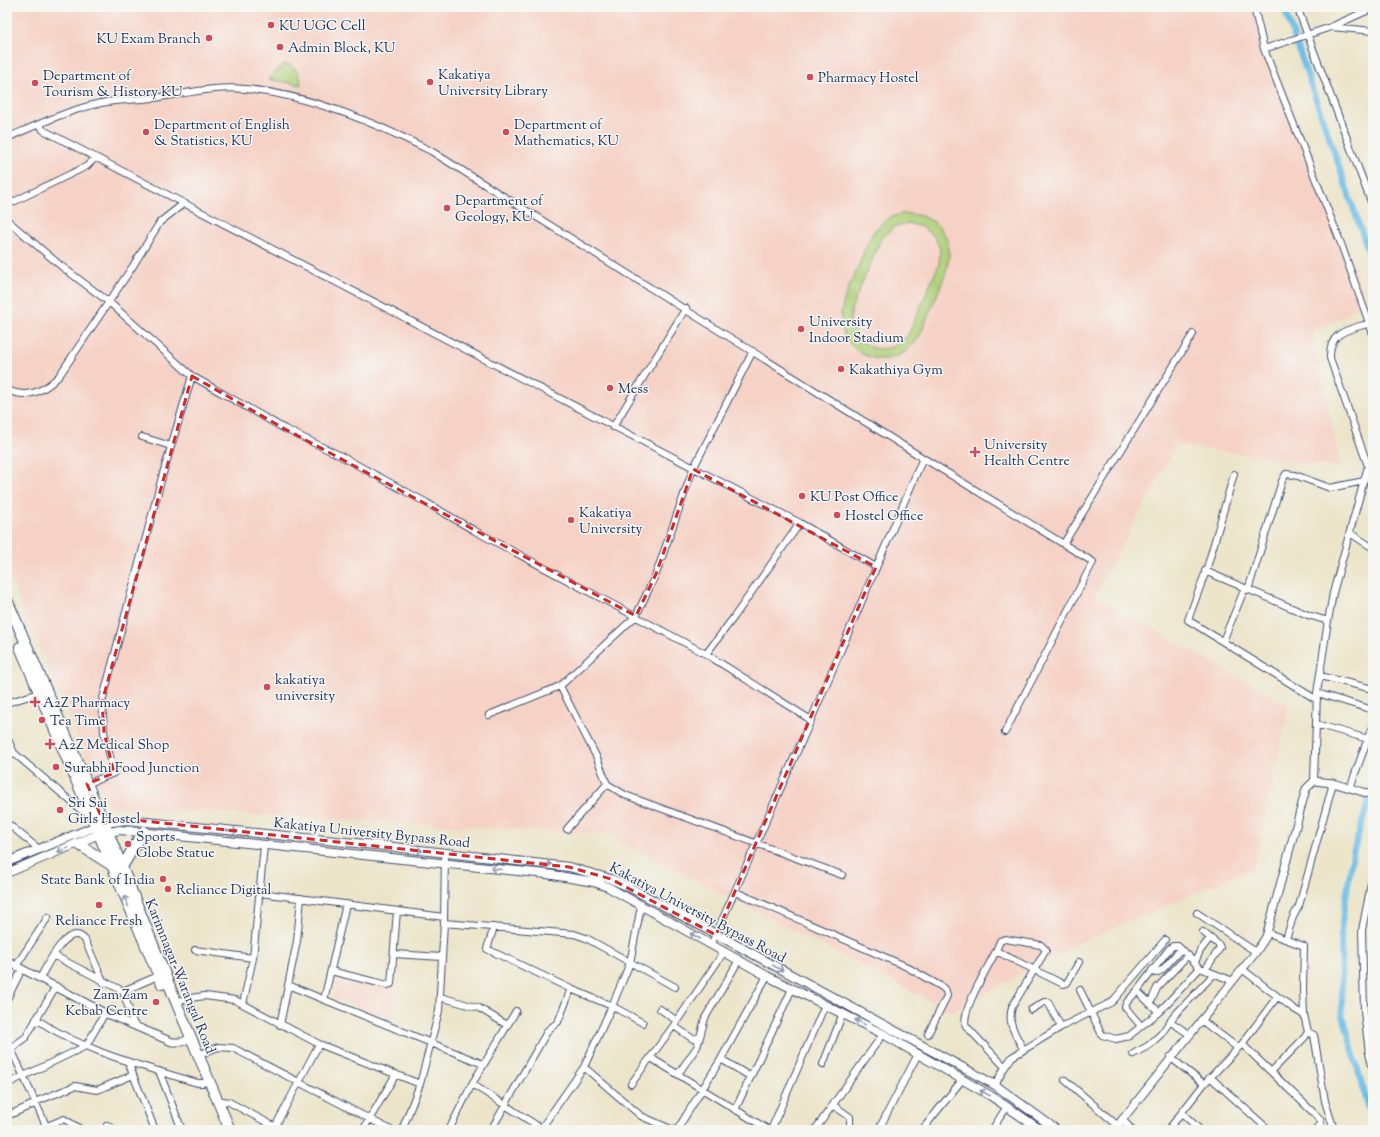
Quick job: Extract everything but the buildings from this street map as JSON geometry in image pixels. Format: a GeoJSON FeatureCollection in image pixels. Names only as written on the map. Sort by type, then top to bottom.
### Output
{"type":"FeatureCollection","features":[{"type":"Feature","properties":{"kind":"highway"},"geometry":{"type":"LineString","coordinates":[[7,600],[86,784],[99,825]]}},
{"type":"Feature","properties":{"kind":"highway"},"geometry":{"type":"LineString","coordinates":[[7,618],[39,693],[99,825]]}},
{"type":"Feature","properties":{"kind":"highway","name":"Karimnagar-Warangal Road"},"geometry":{"type":"LineString","coordinates":[[99,825],[176,1002],[203,1083],[223,1130]]}},
{"type":"Feature","properties":{"kind":"highway"},"geometry":{"type":"LineString","coordinates":[[78,844],[117,866],[144,831]]}},
{"type":"Feature","properties":{"kind":"highway","name":"Karimnagar-Warangal Road"},"geometry":{"type":"LineString","coordinates":[[117,866],[158,976],[188,1039],[198,1055],[230,1130]]}},
{"type":"Feature","properties":{"kind":"main road","name":"Kakatiya University Bypass Road"},"geometry":{"type":"LineString","coordinates":[[99,825],[135,820],[569,867],[600,875],[629,888],[995,1085],[1057,1130]]}},
{"type":"Feature","properties":{"kind":"main road","name":"Kakatiya University Bypass Road"},"geometry":{"type":"LineString","coordinates":[[99,825],[120,830],[144,831],[264,846],[547,874],[594,882],[608,887],[767,976],[883,1034],[1007,1106],[1041,1130]]}},
{"type":"Feature","properties":{"kind":"main road"},"geometry":{"type":"LineString","coordinates":[[7,872],[78,844],[99,825]]}},
{"type":"Feature","properties":{"kind":"main road"},"geometry":{"type":"LineString","coordinates":[[7,862],[99,825]]}},
{"type":"Feature","properties":{"kind":"street"},"geometry":{"type":"LineString","coordinates":[[1254,7],[1264,49],[1340,241],[1371,323],[1373,334]]}},
{"type":"Feature","properties":{"kind":"street"},"geometry":{"type":"LineString","coordinates":[[1298,7],[1373,207]]}},
{"type":"Feature","properties":{"kind":"street"},"geometry":{"type":"LineString","coordinates":[[1264,49],[1331,27],[1373,8]]}},
{"type":"Feature","properties":{"kind":"street"},"geometry":{"type":"LineString","coordinates":[[1331,27],[1373,32]]}},
{"type":"Feature","properties":{"kind":"street"},"geometry":{"type":"LineString","coordinates":[[7,138],[40,124],[101,103],[223,89],[250,90],[304,101],[362,119],[431,151],[663,296],[686,308],[923,458],[1093,562],[1005,732]]}},
{"type":"Feature","properties":{"kind":"street"},"geometry":{"type":"LineString","coordinates":[[40,124],[43,130],[95,158],[800,523],[876,567]]}},
{"type":"Feature","properties":{"kind":"street"},"geometry":{"type":"LineString","coordinates":[[7,205],[87,166],[95,158]]}},
{"type":"Feature","properties":{"kind":"street"},"geometry":{"type":"LineString","coordinates":[[7,390],[18,395],[28,395],[55,380],[109,302],[160,222],[184,204]]}},
{"type":"Feature","properties":{"kind":"street"},"geometry":{"type":"LineString","coordinates":[[7,220],[61,266],[109,302],[192,376],[285,429],[344,458],[475,531],[706,654],[811,720]]}},
{"type":"Feature","properties":{"kind":"street"},"geometry":{"type":"LineString","coordinates":[[613,427],[686,308]]}},
{"type":"Feature","properties":{"kind":"street"},"geometry":{"type":"LineString","coordinates":[[1118,1125],[1170,1057],[1256,952],[1268,933],[1306,789],[1314,781],[1317,693],[1328,621],[1333,593],[1364,481],[1370,467],[1330,358],[1330,346],[1336,337],[1344,330],[1371,323]]}},
{"type":"Feature","properties":{"kind":"street"},"geometry":{"type":"LineString","coordinates":[[1064,544],[1193,334]]}},
{"type":"Feature","properties":{"kind":"street"},"geometry":{"type":"LineString","coordinates":[[489,715],[560,686],[636,616],[656,574],[693,468],[753,350]]}},
{"type":"Feature","properties":{"kind":"street"},"geometry":{"type":"LineString","coordinates":[[86,784],[114,773],[104,732],[102,702],[171,446],[192,376]]}},
{"type":"Feature","properties":{"kind":"street"},"geometry":{"type":"LineString","coordinates":[[142,437],[171,446]]}},
{"type":"Feature","properties":{"kind":"street"},"geometry":{"type":"LineString","coordinates":[[711,945],[736,892],[811,720],[923,458]]}},
{"type":"Feature","properties":{"kind":"street"},"geometry":{"type":"LineString","coordinates":[[1234,474],[1205,571],[1188,620],[1317,700]]}},
{"type":"Feature","properties":{"kind":"street"},"geometry":{"type":"LineString","coordinates":[[1223,641],[1246,589],[1282,481],[1286,474],[1295,475],[1330,488],[1364,481]]}},
{"type":"Feature","properties":{"kind":"street"},"geometry":{"type":"LineString","coordinates":[[706,654],[800,523]]}},
{"type":"Feature","properties":{"kind":"street"},"geometry":{"type":"LineString","coordinates":[[1350,533],[1373,548]]}},
{"type":"Feature","properties":{"kind":"street"},"geometry":{"type":"LineString","coordinates":[[1205,571],[1308,615],[1328,621]]}},
{"type":"Feature","properties":{"kind":"street"},"geometry":{"type":"LineString","coordinates":[[1320,676],[1373,690]]}},
{"type":"Feature","properties":{"kind":"street"},"geometry":{"type":"LineString","coordinates":[[560,686],[597,758],[607,784],[625,795],[842,875]]}},
{"type":"Feature","properties":{"kind":"street"},"geometry":{"type":"LineString","coordinates":[[7,703],[39,693]]}},
{"type":"Feature","properties":{"kind":"street"},"geometry":{"type":"LineString","coordinates":[[1317,693],[1373,710]]}},
{"type":"Feature","properties":{"kind":"street"},"geometry":{"type":"LineString","coordinates":[[1316,724],[1368,739]]}},
{"type":"Feature","properties":{"kind":"street"},"geometry":{"type":"LineString","coordinates":[[1353,789],[1373,724]]}},
{"type":"Feature","properties":{"kind":"street"},"geometry":{"type":"LineString","coordinates":[[7,737],[13,751]]}},
{"type":"Feature","properties":{"kind":"street"},"geometry":{"type":"LineString","coordinates":[[7,747],[99,825]]}},
{"type":"Feature","properties":{"kind":"street"},"geometry":{"type":"LineString","coordinates":[[7,758],[13,751]]}},
{"type":"Feature","properties":{"kind":"street"},"geometry":{"type":"LineString","coordinates":[[1314,781],[1333,783],[1373,795]]}},
{"type":"Feature","properties":{"kind":"street"},"geometry":{"type":"LineString","coordinates":[[1286,939],[1293,917],[1299,906],[1333,783]]}},
{"type":"Feature","properties":{"kind":"street"},"geometry":{"type":"LineString","coordinates":[[567,829],[607,784]]}},
{"type":"Feature","properties":{"kind":"street"},"geometry":{"type":"LineString","coordinates":[[7,823],[39,849]]}},
{"type":"Feature","properties":{"kind":"street"},"geometry":{"type":"LineString","coordinates":[[243,1004],[253,958],[264,846]]}},
{"type":"Feature","properties":{"kind":"street"},"geometry":{"type":"LineString","coordinates":[[402,1130],[420,1084],[431,1043],[440,997],[444,920],[445,853]]}},
{"type":"Feature","properties":{"kind":"street"},"geometry":{"type":"LineString","coordinates":[[1373,874],[1362,930],[1364,1011],[1369,1053],[1373,1070]]}},
{"type":"Feature","properties":{"kind":"street"},"geometry":{"type":"LineString","coordinates":[[736,892],[906,966],[942,987],[946,991],[947,996],[928,1034]]}},
{"type":"Feature","properties":{"kind":"street"},"geometry":{"type":"LineString","coordinates":[[260,893],[397,911],[444,920],[494,927],[574,934],[674,988]]}},
{"type":"Feature","properties":{"kind":"street"},"geometry":{"type":"LineString","coordinates":[[280,1025],[297,941],[300,898]]}},
{"type":"Feature","properties":{"kind":"street"},"geometry":{"type":"LineString","coordinates":[[324,1000],[346,904]]}},
{"type":"Feature","properties":{"kind":"street"},"geometry":{"type":"LineString","coordinates":[[472,1084],[542,1129],[584,1068],[612,1006],[630,963],[641,906]]}},
{"type":"Feature","properties":{"kind":"street"},"geometry":{"type":"LineString","coordinates":[[331,971],[389,985],[392,983],[397,911]]}},
{"type":"Feature","properties":{"kind":"street"},"geometry":{"type":"LineString","coordinates":[[1197,913],[1256,952]]}},
{"type":"Feature","properties":{"kind":"street"},"geometry":{"type":"LineString","coordinates":[[7,999],[19,967],[48,917]]}},
{"type":"Feature","properties":{"kind":"street"},"geometry":{"type":"LineString","coordinates":[[494,927],[487,948],[571,989],[612,1006],[643,1023]]}},
{"type":"Feature","properties":{"kind":"street"},"geometry":{"type":"LineString","coordinates":[[1080,990],[1102,1035],[1116,1039],[1124,1037],[1141,1026],[1158,1012],[1202,969],[1220,948],[1219,945],[1203,932]]}},
{"type":"Feature","properties":{"kind":"street"},"geometry":{"type":"LineString","coordinates":[[1268,933],[1302,944],[1305,948],[1303,988],[1304,1015],[1308,1032],[1272,1072]]}},
{"type":"Feature","properties":{"kind":"street"},"geometry":{"type":"LineString","coordinates":[[40,978],[53,954],[71,935],[81,937],[87,945],[104,983]]}},
{"type":"Feature","properties":{"kind":"street"},"geometry":{"type":"LineString","coordinates":[[1195,962],[1200,951],[1210,938]]}},
{"type":"Feature","properties":{"kind":"street"},"geometry":{"type":"LineString","coordinates":[[1004,1066],[966,1026],[964,1022],[966,1009],[1000,941],[1004,939],[1041,945],[1044,947],[1046,953],[1034,969],[1012,1007],[1010,1016],[1011,1026],[1023,1049]]}},
{"type":"Feature","properties":{"kind":"street"},"geometry":{"type":"LineString","coordinates":[[995,1085],[1004,1066],[1012,1057],[1023,1049],[1062,1027],[1112,1002],[1165,940]]}},
{"type":"Feature","properties":{"kind":"street"},"geometry":{"type":"LineString","coordinates":[[1141,1026],[1125,1007],[1127,1002],[1152,970],[1173,946],[1181,948],[1202,969],[1233,981]]}},
{"type":"Feature","properties":{"kind":"street"},"geometry":{"type":"LineString","coordinates":[[1152,970],[1159,972],[1181,948]]}},
{"type":"Feature","properties":{"kind":"street"},"geometry":{"type":"LineString","coordinates":[[195,950],[253,958]]}},
{"type":"Feature","properties":{"kind":"street"},"geometry":{"type":"LineString","coordinates":[[996,951],[1066,984],[1079,962]]}},
{"type":"Feature","properties":{"kind":"street"},"geometry":{"type":"LineString","coordinates":[[631,1084],[676,1024],[724,952]]}},
{"type":"Feature","properties":{"kind":"street"},"geometry":{"type":"LineString","coordinates":[[53,954],[104,983],[123,991],[158,976]]}},
{"type":"Feature","properties":{"kind":"street"},"geometry":{"type":"LineString","coordinates":[[394,954],[442,957]]}},
{"type":"Feature","properties":{"kind":"street"},"geometry":{"type":"LineString","coordinates":[[1150,1004],[1156,988],[1188,955]]}},
{"type":"Feature","properties":{"kind":"street"},"geometry":{"type":"LineString","coordinates":[[678,1074],[697,1047],[704,1018],[739,960]]}},
{"type":"Feature","properties":{"kind":"street"},"geometry":{"type":"LineString","coordinates":[[1161,960],[1166,965]]}},
{"type":"Feature","properties":{"kind":"street"},"geometry":{"type":"LineString","coordinates":[[7,961],[104,1013],[172,1042],[178,1043],[188,1039]]}},
{"type":"Feature","properties":{"kind":"street"},"geometry":{"type":"LineString","coordinates":[[1242,969],[1277,997],[1304,1015]]}},
{"type":"Feature","properties":{"kind":"street"},"geometry":{"type":"LineString","coordinates":[[1133,1054],[1152,1042],[1171,1022],[1192,996],[1214,974]]}},
{"type":"Feature","properties":{"kind":"street"},"geometry":{"type":"LineString","coordinates":[[677,1130],[721,1059],[767,976]]}},
{"type":"Feature","properties":{"kind":"street"},"geometry":{"type":"LineString","coordinates":[[288,985],[483,1064]]}},
{"type":"Feature","properties":{"kind":"street"},"geometry":{"type":"LineString","coordinates":[[47,1128],[25,1076],[15,1057],[13,1048],[26,1037],[56,986]]}},
{"type":"Feature","properties":{"kind":"street"},"geometry":{"type":"LineString","coordinates":[[491,1130],[548,1030],[558,1022],[571,989]]}},
{"type":"Feature","properties":{"kind":"street"},"geometry":{"type":"LineString","coordinates":[[735,1110],[792,989]]}},
{"type":"Feature","properties":{"kind":"street"},"geometry":{"type":"LineString","coordinates":[[1137,990],[1158,1012]]}},
{"type":"Feature","properties":{"kind":"street"},"geometry":{"type":"LineString","coordinates":[[123,991],[134,1025]]}},
{"type":"Feature","properties":{"kind":"street"},"geometry":{"type":"LineString","coordinates":[[176,1002],[190,998],[214,996],[235,1000],[280,1025],[319,1044],[420,1084]]}},
{"type":"Feature","properties":{"kind":"street"},"geometry":{"type":"LineString","coordinates":[[440,997],[479,1008],[507,1025]]}},
{"type":"Feature","properties":{"kind":"street"},"geometry":{"type":"LineString","coordinates":[[1168,1130],[1210,1077],[1240,1046],[1277,997]]}},
{"type":"Feature","properties":{"kind":"street"},"geometry":{"type":"LineString","coordinates":[[1030,1010],[1044,1002],[1048,1002],[1062,1027]]}},
{"type":"Feature","properties":{"kind":"street"},"geometry":{"type":"LineString","coordinates":[[651,1058],[770,1130],[825,1005]]}},
{"type":"Feature","properties":{"kind":"street"},"geometry":{"type":"LineString","coordinates":[[449,1130],[483,1064],[516,1010]]}},
{"type":"Feature","properties":{"kind":"street"},"geometry":{"type":"LineString","coordinates":[[660,1010],[693,1038],[700,1037]]}},
{"type":"Feature","properties":{"kind":"street"},"geometry":{"type":"LineString","coordinates":[[7,1084],[86,1046],[104,1013]]}},
{"type":"Feature","properties":{"kind":"street"},"geometry":{"type":"LineString","coordinates":[[822,1064],[843,1013]]}},
{"type":"Feature","properties":{"kind":"street"},"geometry":{"type":"LineString","coordinates":[[36,1019],[55,1032],[86,1046],[128,1062],[198,1084],[203,1083]]}},
{"type":"Feature","properties":{"kind":"street"},"geometry":{"type":"LineString","coordinates":[[1201,1020],[1240,1046],[1272,1072],[1320,1119],[1321,1124],[1316,1130]]}},
{"type":"Feature","properties":{"kind":"street"},"geometry":{"type":"LineString","coordinates":[[1171,1022],[1189,1034]]}},
{"type":"Feature","properties":{"kind":"street"},"geometry":{"type":"LineString","coordinates":[[1308,1032],[1314,1035],[1325,1101],[1334,1130]]}},
{"type":"Feature","properties":{"kind":"street"},"geometry":{"type":"LineString","coordinates":[[815,1130],[883,1034]]}},
{"type":"Feature","properties":{"kind":"street"},"geometry":{"type":"LineString","coordinates":[[217,1100],[229,1102],[278,1128],[298,1083],[319,1044]]}},
{"type":"Feature","properties":{"kind":"street"},"geometry":{"type":"LineString","coordinates":[[198,1055],[218,1047],[233,1048],[391,1130]]}},
{"type":"Feature","properties":{"kind":"street"},"geometry":{"type":"LineString","coordinates":[[880,1126],[918,1054]]}},
{"type":"Feature","properties":{"kind":"street"},"geometry":{"type":"LineString","coordinates":[[1170,1057],[1204,1084]]}},
{"type":"Feature","properties":{"kind":"street"},"geometry":{"type":"LineString","coordinates":[[721,1059],[751,1078]]}},
{"type":"Feature","properties":{"kind":"street"},"geometry":{"type":"LineString","coordinates":[[128,1062],[155,1130]]}},
{"type":"Feature","properties":{"kind":"street"},"geometry":{"type":"LineString","coordinates":[[584,1068],[641,1116],[673,1130]]}},
{"type":"Feature","properties":{"kind":"street"},"geometry":{"type":"LineString","coordinates":[[159,1071],[182,1130]]}},
{"type":"Feature","properties":{"kind":"street"},"geometry":{"type":"LineString","coordinates":[[363,1130],[396,1074]]}},
{"type":"Feature","properties":{"kind":"street"},"geometry":{"type":"LineString","coordinates":[[7,1116],[35,1102],[75,1086],[97,1090],[133,1075]]}},
{"type":"Feature","properties":{"kind":"street"},"geometry":{"type":"LineString","coordinates":[[1210,1077],[1268,1130]]}},
{"type":"Feature","properties":{"kind":"street"},"geometry":{"type":"LineString","coordinates":[[922,1130],[962,1080]]}},
{"type":"Feature","properties":{"kind":"street"},"geometry":{"type":"LineString","coordinates":[[1064,1080],[1118,1125],[1132,1130]]}},
{"type":"Feature","properties":{"kind":"street"},"geometry":{"type":"LineString","coordinates":[[833,1105],[850,1117],[850,1130]]}},
{"type":"Feature","properties":{"kind":"street"},"geometry":{"type":"LineString","coordinates":[[992,1130],[1007,1106]]}},
{"type":"Feature","properties":{"kind":"street"},"geometry":{"type":"LineString","coordinates":[[1182,1113],[1200,1130]]}},
{"type":"Feature","properties":{"kind":"street"},"geometry":{"type":"LineString","coordinates":[[38,1130],[47,1128],[64,1119],[82,1130]]}},
{"type":"Feature","properties":{"kind":"street"},"geometry":{"type":"LineString","coordinates":[[107,1125],[114,1130]]}},
{"type":"Feature","properties":{"kind":"highlighted area"},"geometry":{"type":"Polygon","coordinates":[[[192,376],[285,429],[636,616],[656,574],[693,469],[876,567],[716,935],[611,879],[569,867],[135,820],[104,823],[87,784],[114,773],[104,732],[102,702],[192,376]]]}},
{"type":"Feature","properties":{"kind":"shaded area","name":"Kakatiya University"},"geometry":{"type":"Polygon","coordinates":[[[7,7],[1252,7],[1269,57],[1367,301],[1313,335],[1341,468],[1177,445],[1094,596],[1289,705],[1254,868],[1080,942],[952,1012],[605,834],[108,807],[7,571],[7,7]]]}},
{"type":"Feature","properties":{"kind":"shaded area"},"geometry":{"type":"Polygon","coordinates":[[[340,975],[397,991],[391,1020],[333,999],[340,975]]]}},
{"type":"Feature","properties":{"kind":"green space"},"geometry":{"type":"Polygon","coordinates":[[[284,64],[295,68],[300,77],[301,85],[268,79],[284,64]]]}},
{"type":"Feature","properties":{"kind":"green space"},"geometry":{"type":"Polygon","coordinates":[[[906,214],[920,216],[936,224],[943,232],[947,241],[949,258],[941,286],[917,340],[902,354],[891,358],[878,359],[866,356],[855,349],[847,340],[842,330],[842,308],[849,286],[872,235],[883,222],[898,215],[906,214]],[[908,223],[894,227],[881,239],[852,307],[850,320],[854,332],[862,342],[873,348],[883,349],[893,347],[907,337],[939,264],[940,249],[934,236],[922,227],[908,223]]]}},
{"type":"Feature","properties":{"kind":"waterway"},"geometry":{"type":"LineString","coordinates":[[1284,7],[1373,265]]}},
{"type":"Feature","properties":{"kind":"waterway"},"geometry":{"type":"LineString","coordinates":[[1373,786],[1353,853],[1341,929],[1342,1012],[1373,1124]]}},
{"type":"Feature","properties":{"kind":"place","name":"KU UGC Cell"},"geometry":{"type":"Point","coordinates":[271,25]}},
{"type":"Feature","properties":{"kind":"place","name":"KU Exam Branch"},"geometry":{"type":"Point","coordinates":[209,38]}},
{"type":"Feature","properties":{"kind":"place","name":"Admin Block, KU"},"geometry":{"type":"Point","coordinates":[280,47]}},
{"type":"Feature","properties":{"kind":"place","name":"Pharmacy Hostel"},"geometry":{"type":"Point","coordinates":[810,77]}},
{"type":"Feature","properties":{"kind":"place","name":"Kakatiya University Library"},"geometry":{"type":"Point","coordinates":[430,82]}},
{"type":"Feature","properties":{"kind":"place","name":"Department of Tourism & History KU"},"geometry":{"type":"Point","coordinates":[35,83]}},
{"type":"Feature","properties":{"kind":"place","name":"Department of English & Statistics, KU"},"geometry":{"type":"Point","coordinates":[146,132]}},
{"type":"Feature","properties":{"kind":"place","name":"Department of Mathematics, KU"},"geometry":{"type":"Point","coordinates":[506,132]}},
{"type":"Feature","properties":{"kind":"place","name":"Department of Geology, KU"},"geometry":{"type":"Point","coordinates":[447,208]}},
{"type":"Feature","properties":{"kind":"place","name":"University Indoor Stadium"},"geometry":{"type":"Point","coordinates":[801,329]}},
{"type":"Feature","properties":{"kind":"place","name":"Kakathiya Gym"},"geometry":{"type":"Point","coordinates":[841,369]}},
{"type":"Feature","properties":{"kind":"place","name":"Mess"},"geometry":{"type":"Point","coordinates":[610,388]}},
{"type":"Feature","properties":{"kind":"place","name":"University Health Centre"},"geometry":{"type":"Point","coordinates":[975,452]}},
{"type":"Feature","properties":{"kind":"place","name":"KU Post Office"},"geometry":{"type":"Point","coordinates":[802,496]}},
{"type":"Feature","properties":{"kind":"place","name":"Hostel Office"},"geometry":{"type":"Point","coordinates":[837,515]}},
{"type":"Feature","properties":{"kind":"place","name":"Kakatiya University"},"geometry":{"type":"Point","coordinates":[571,520]}},
{"type":"Feature","properties":{"kind":"place","name":"kakatiya university"},"geometry":{"type":"Point","coordinates":[267,687]}},
{"type":"Feature","properties":{"kind":"place","name":"A2Z Pharmacy"},"geometry":{"type":"Point","coordinates":[35,702]}},
{"type":"Feature","properties":{"kind":"place","name":"Tea Time"},"geometry":{"type":"Point","coordinates":[42,720]}},
{"type":"Feature","properties":{"kind":"place","name":"A2Z Medical Shop"},"geometry":{"type":"Point","coordinates":[50,744]}},
{"type":"Feature","properties":{"kind":"place","name":"Surabhi Food Junction"},"geometry":{"type":"Point","coordinates":[56,767]}},
{"type":"Feature","properties":{"kind":"place","name":"Sri Sai Girls Hostel"},"geometry":{"type":"Point","coordinates":[60,810]}},
{"type":"Feature","properties":{"kind":"place","name":"Sports Globe Statue"},"geometry":{"type":"Point","coordinates":[128,844]}},
{"type":"Feature","properties":{"kind":"place","name":"State Bank of India"},"geometry":{"type":"Point","coordinates":[163,879]}},
{"type":"Feature","properties":{"kind":"place","name":"Reliance Digital"},"geometry":{"type":"Point","coordinates":[168,889]}},
{"type":"Feature","properties":{"kind":"place","name":"Reliance Fresh"},"geometry":{"type":"Point","coordinates":[99,905]}},
{"type":"Feature","properties":{"kind":"place","name":"Zam Zam Kebab Centre"},"geometry":{"type":"Point","coordinates":[156,1002]}}]}
